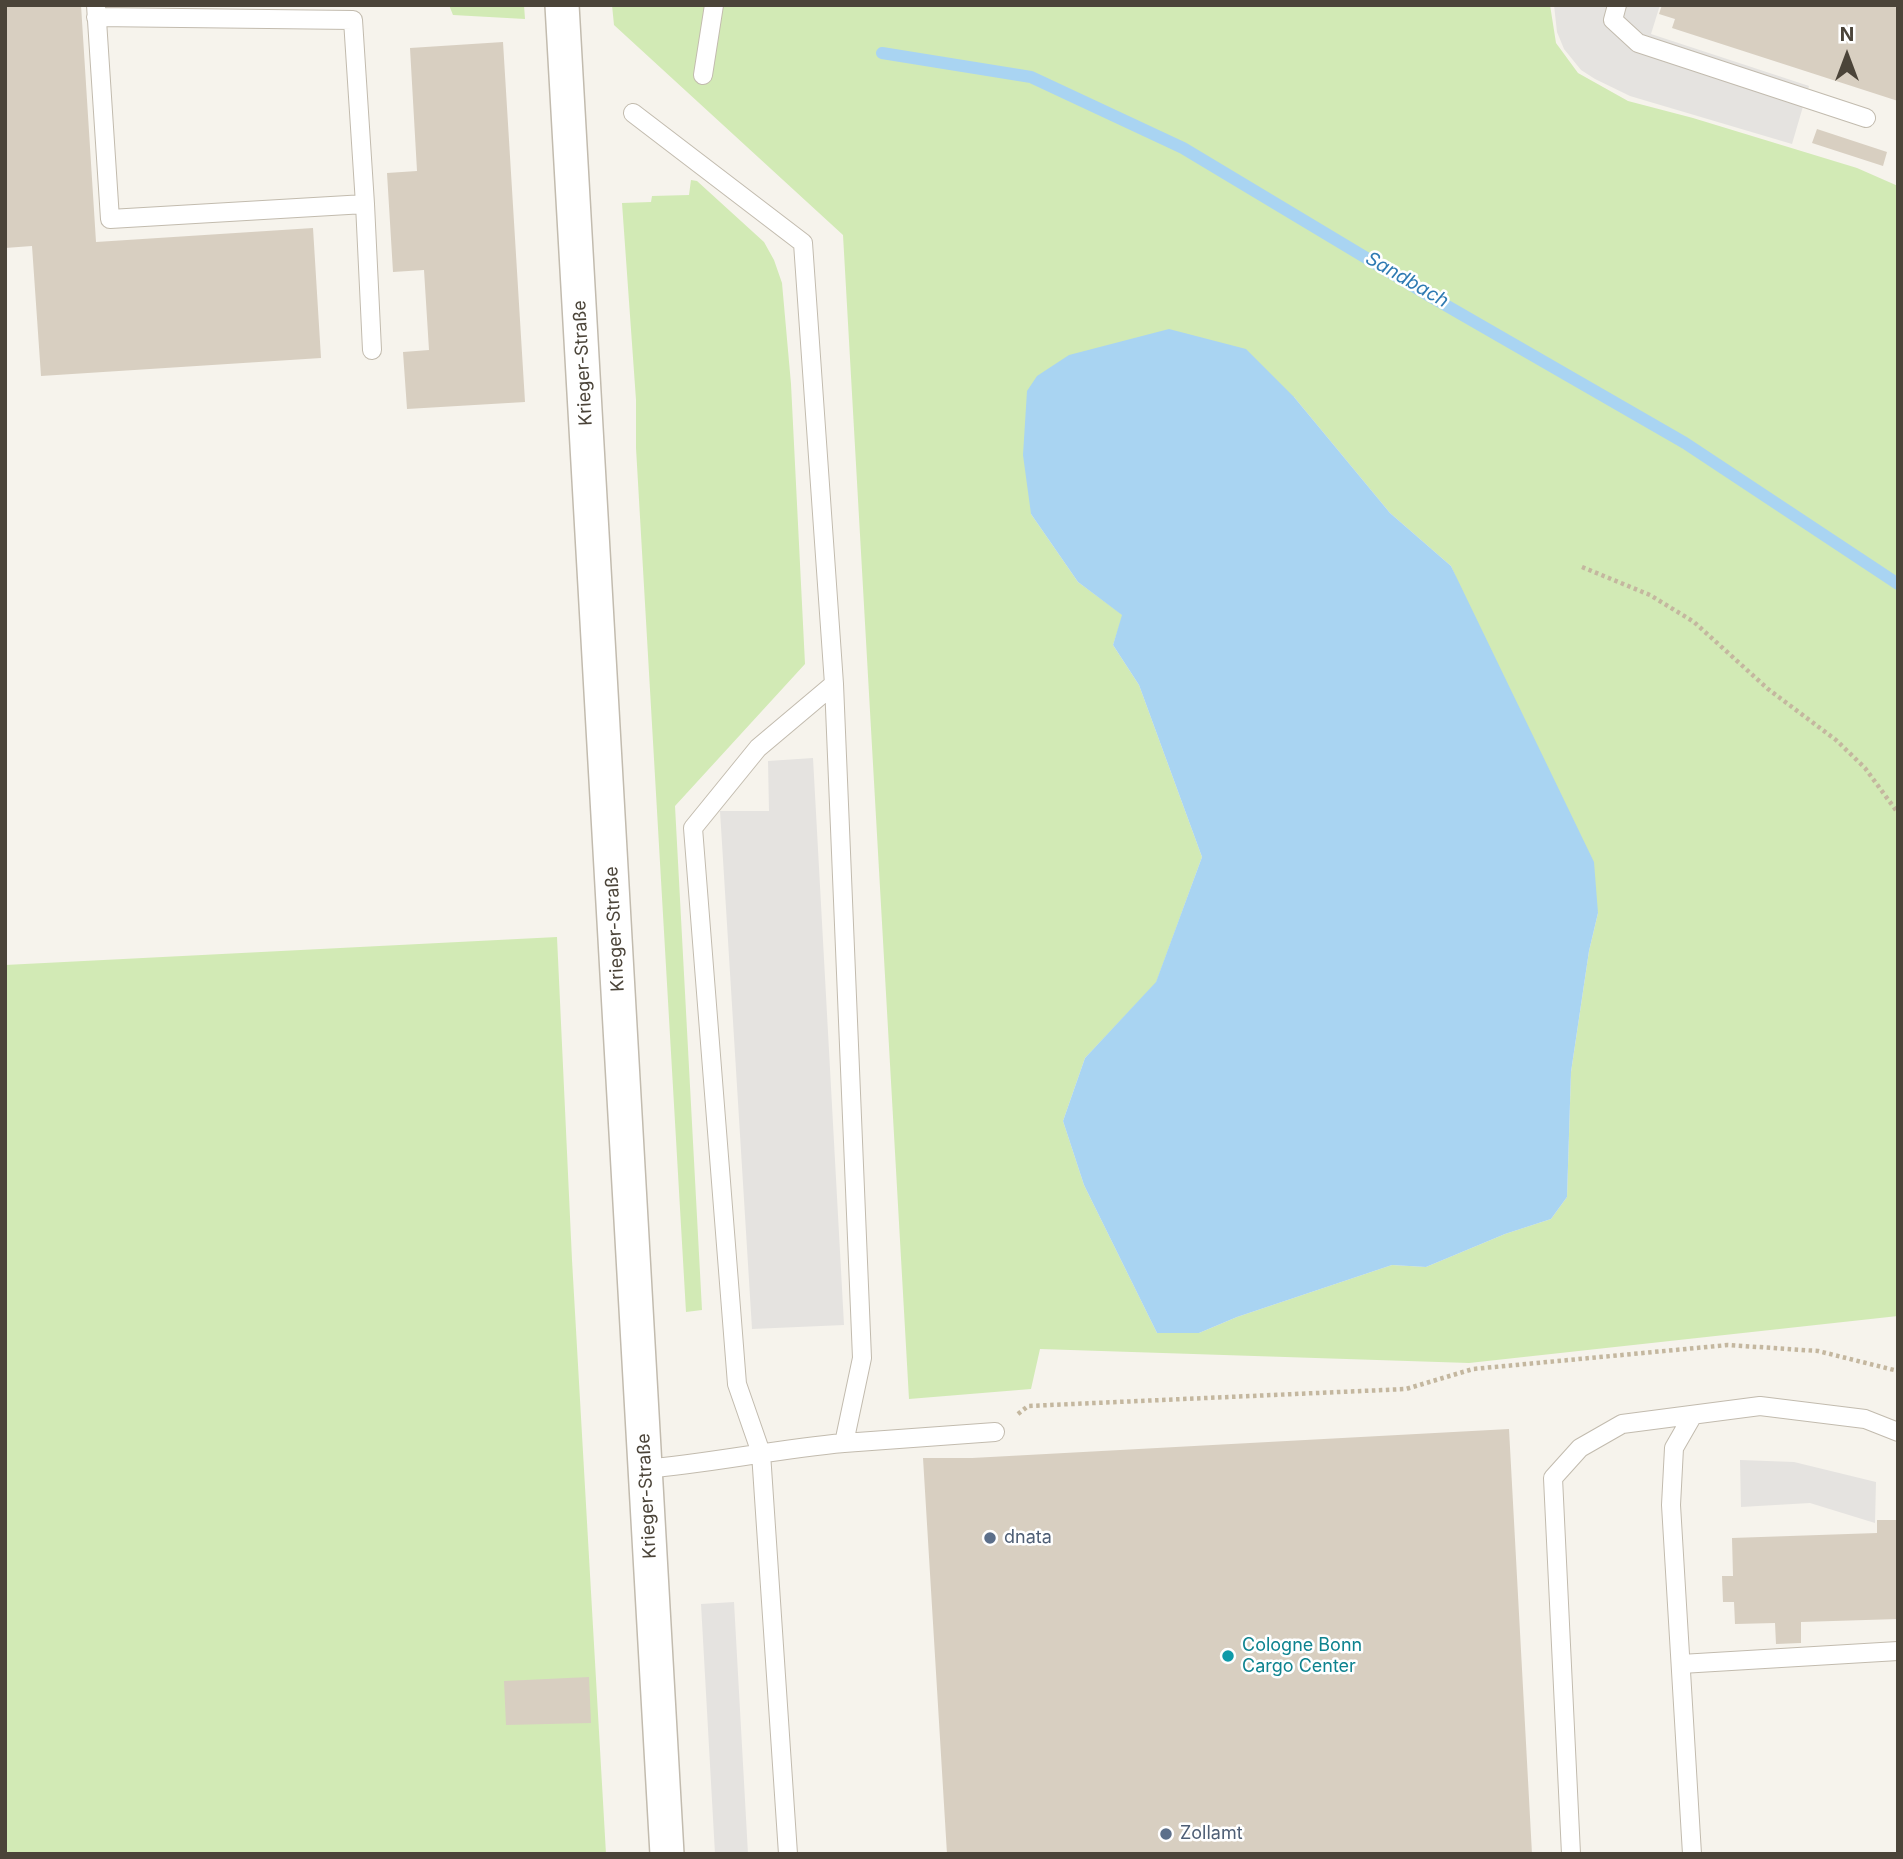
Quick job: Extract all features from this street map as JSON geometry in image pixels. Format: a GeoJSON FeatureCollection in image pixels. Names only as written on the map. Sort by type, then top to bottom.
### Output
{"type":"FeatureCollection","features":[{"type":"Feature","properties":{"kind":"street","name":"Krieger-Straße"},"geometry":{"type":"LineString","coordinates":[[562,5],[667,1854]]}},
{"type":"Feature","properties":{"kind":"lane"},"geometry":{"type":"LineString","coordinates":[[703,75],[714,5]]}},
{"type":"Feature","properties":{"kind":"lane"},"geometry":{"type":"LineString","coordinates":[[1618,5],[1613,20],[1638,43],[1866,118]]}},
{"type":"Feature","properties":{"kind":"lane"},"geometry":{"type":"LineString","coordinates":[[365,204],[110,219],[96,11],[353,20],[365,204],[372,350]]}},
{"type":"Feature","properties":{"kind":"lane"},"geometry":{"type":"LineString","coordinates":[[633,113],[803,243],[834,684],[862,1358],[844,1443]]}},
{"type":"Feature","properties":{"kind":"lane"},"geometry":{"type":"LineString","coordinates":[[788,1854],[761,1453],[737,1384],[693,828],[758,748],[834,684]]}},
{"type":"Feature","properties":{"kind":"lane"},"geometry":{"type":"LineString","coordinates":[[1571,1854],[1553,1478],[1580,1448],[1622,1424],[1760,1406],[1865,1419],[1898,1432]]}},
{"type":"Feature","properties":{"kind":"lane"},"geometry":{"type":"LineString","coordinates":[[1692,1854],[1671,1505],[1674,1448],[1693,1415]]}},
{"type":"Feature","properties":{"kind":"lane"},"geometry":{"type":"LineString","coordinates":[[645,1469],[708,1463],[761,1453],[844,1443],[995,1432]]}},
{"type":"Feature","properties":{"kind":"lane"},"geometry":{"type":"LineString","coordinates":[[1681,1664],[1898,1651]]}},
{"type":"Feature","properties":{"kind":"path"},"geometry":{"type":"LineString","coordinates":[[1582,567],[1650,595],[1694,622],[1768,689],[1836,740],[1864,768],[1898,813]]}},
{"type":"Feature","properties":{"kind":"path"},"geometry":{"type":"LineString","coordinates":[[995,1432],[1028,1406],[1406,1389],[1473,1369],[1728,1345],[1818,1351],[1898,1371]]}},
{"type":"Feature","properties":{"kind":"green space"},"geometry":{"type":"Polygon","coordinates":[[[449,5],[524,5],[525,19],[453,15],[449,5]]]}},
{"type":"Feature","properties":{"kind":"green space"},"geometry":{"type":"Polygon","coordinates":[[[612,5],[1550,5],[1556,43],[1578,73],[1628,101],[1857,168],[1898,186],[1898,1316],[1469,1363],[1040,1349],[1031,1389],[909,1399],[843,235],[614,25],[612,5]],[[1294,397],[1031,514],[1078,582],[1123,615],[1113,645],[1139,685],[1202,857],[1156,983],[1085,1058],[1063,1121],[1084,1185],[1157,1333],[1199,1333],[1237,1317],[1392,1265],[1426,1267],[1505,1234],[1551,1219],[1567,1197],[1571,1072],[1589,951],[1598,913],[1451,566],[1390,513],[1294,397]]]}},
{"type":"Feature","properties":{"kind":"green space"},"geometry":{"type":"Polygon","coordinates":[[[691,180],[697,181],[764,242],[782,283],[791,384],[805,664],[675,806],[702,1310],[686,1312],[636,448],[636,400],[622,203],[651,202],[652,196],[689,195],[691,180]]]}},
{"type":"Feature","properties":{"kind":"green space"},"geometry":{"type":"Polygon","coordinates":[[[557,937],[572,1260],[606,1854],[5,1854],[5,965],[557,937]]]}},
{"type":"Feature","properties":{"kind":"shaded area"},"geometry":{"type":"Polygon","coordinates":[[[1554,5],[1660,5],[1651,34],[1809,86],[1792,144],[1630,96],[1595,79],[1581,70],[1564,49],[1557,32],[1554,5]]]}},
{"type":"Feature","properties":{"kind":"shaded area"},"geometry":{"type":"Polygon","coordinates":[[[813,758],[844,1325],[752,1329],[720,811],[769,811],[768,761],[813,758]]]}},
{"type":"Feature","properties":{"kind":"shaded area"},"geometry":{"type":"Polygon","coordinates":[[[1740,1460],[1794,1462],[1876,1482],[1875,1523],[1810,1503],[1741,1507],[1740,1460]]]}},
{"type":"Feature","properties":{"kind":"shaded area"},"geometry":{"type":"Polygon","coordinates":[[[734,1602],[748,1854],[715,1854],[701,1604],[734,1602]]]}},
{"type":"Feature","properties":{"kind":"water"},"geometry":{"type":"Polygon","coordinates":[[[1169,329],[1246,349],[1294,397],[1390,513],[1451,566],[1594,862],[1598,913],[1589,951],[1571,1072],[1567,1197],[1551,1219],[1505,1234],[1426,1267],[1392,1265],[1237,1317],[1199,1333],[1157,1333],[1084,1185],[1063,1121],[1085,1058],[1156,982],[1202,857],[1139,685],[1113,645],[1122,615],[1078,582],[1031,514],[1023,455],[1027,391],[1037,376],[1069,355],[1169,329]]]}},
{"type":"Feature","properties":{"kind":"building"},"geometry":{"type":"Polygon","coordinates":[[[5,5],[81,5],[96,242],[313,228],[321,358],[41,376],[32,246],[5,248],[5,5]]]}},
{"type":"Feature","properties":{"kind":"building"},"geometry":{"type":"Polygon","coordinates":[[[1662,5],[1889,5],[1898,8],[1898,101],[1672,28],[1675,19],[1659,14],[1662,5]]]}},
{"type":"Feature","properties":{"kind":"building"},"geometry":{"type":"Polygon","coordinates":[[[503,42],[525,402],[407,409],[403,352],[429,350],[424,270],[393,272],[387,173],[417,171],[410,48],[503,42]]]}},
{"type":"Feature","properties":{"kind":"building"},"geometry":{"type":"Polygon","coordinates":[[[1817,129],[1887,152],[1883,166],[1812,143],[1817,129]]]}},
{"type":"Feature","properties":{"kind":"building","name":"Cologne Bonn Cargo Center"},"geometry":{"type":"Polygon","coordinates":[[[1509,1429],[1532,1854],[947,1854],[923,1458],[972,1458],[1509,1429]]]}},
{"type":"Feature","properties":{"kind":"building"},"geometry":{"type":"Polygon","coordinates":[[[1877,1520],[1898,1520],[1898,1619],[1801,1622],[1801,1643],[1776,1644],[1775,1623],[1735,1624],[1734,1602],[1723,1602],[1722,1576],[1733,1576],[1732,1538],[1877,1533],[1877,1520]]]}},
{"type":"Feature","properties":{"kind":"building"},"geometry":{"type":"Polygon","coordinates":[[[589,1677],[591,1723],[506,1725],[504,1681],[589,1677]]]}},
{"type":"Feature","properties":{"kind":"waterway","name":"Sandbach"},"geometry":{"type":"LineString","coordinates":[[882,53],[1031,77],[1183,148],[1428,295],[1685,443],[1898,584]]}},
{"type":"Feature","properties":{"kind":"place","name":"dnata"},"geometry":{"type":"Point","coordinates":[990,1538]}},
{"type":"Feature","properties":{"kind":"place","name":"Cologne Bonn Cargo Center"},"geometry":{"type":"Point","coordinates":[1228,1656]}},
{"type":"Feature","properties":{"kind":"place","name":"Zollamt"},"geometry":{"type":"Point","coordinates":[1166,1834]}}]}
